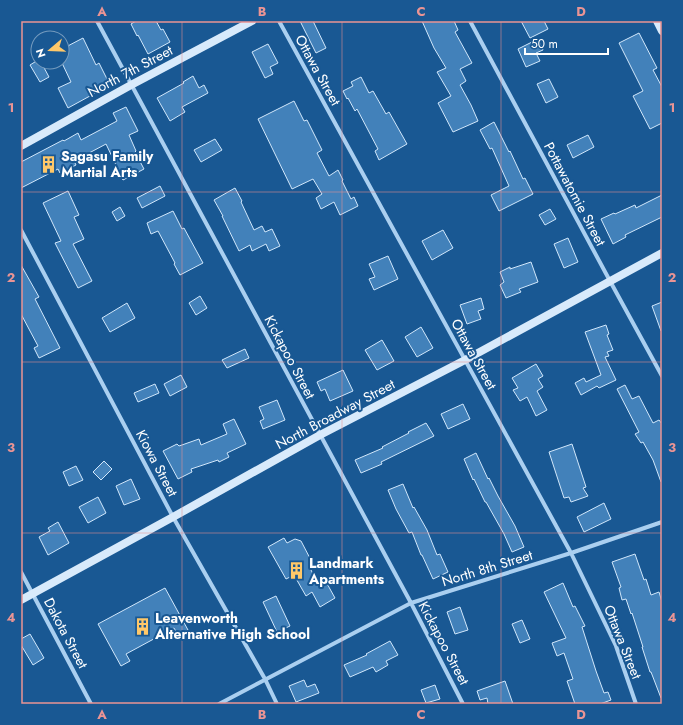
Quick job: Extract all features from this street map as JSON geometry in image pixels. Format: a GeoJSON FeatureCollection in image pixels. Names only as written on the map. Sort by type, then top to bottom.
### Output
{"type":"FeatureCollection","features":[{"type":"Feature","properties":{"kind":"street","name":"Kickapoo Street"},"geometry":{"type":"LineString","coordinates":[[97,21],[411,603],[463,704]]}},
{"type":"Feature","properties":{"kind":"street","name":"North 7th Street"},"geometry":{"type":"LineString","coordinates":[[21,146],[131,85],[252,21]]}},
{"type":"Feature","properties":{"kind":"street","name":"Ottawa Street"},"geometry":{"type":"LineString","coordinates":[[279,21],[571,553],[616,646],[636,704]]}},
{"type":"Feature","properties":{"kind":"street","name":"Pottawatomie Street"},"geometry":{"type":"LineString","coordinates":[[470,21],[662,376]]}},
{"type":"Feature","properties":{"kind":"street"},"geometry":{"type":"LineString","coordinates":[[657,21],[662,31]]}},
{"type":"Feature","properties":{"kind":"street","name":"Kiowa Street"},"geometry":{"type":"LineString","coordinates":[[21,230],[173,517],[265,679],[277,704]]}},
{"type":"Feature","properties":{"kind":"street","name":"North Broadway Street"},"geometry":{"type":"LineString","coordinates":[[21,600],[320,435],[465,360],[662,253]]}},
{"type":"Feature","properties":{"kind":"street","name":"North 8th Street"},"geometry":{"type":"LineString","coordinates":[[219,704],[411,603],[571,553],[662,522]]}},
{"type":"Feature","properties":{"kind":"street","name":"Dakota Street"},"geometry":{"type":"LineString","coordinates":[[21,572],[91,704]]}},
{"type":"Feature","properties":{"kind":"building"},"geometry":{"type":"Polygon","coordinates":[[[136,21],[156,21],[161,30],[163,29],[170,42],[148,54],[131,24],[136,21]]]}},
{"type":"Feature","properties":{"kind":"building"},"geometry":{"type":"Polygon","coordinates":[[[300,21],[313,21],[326,48],[316,53],[300,21]]]}},
{"type":"Feature","properties":{"kind":"building"},"geometry":{"type":"Polygon","coordinates":[[[422,21],[454,21],[458,30],[455,32],[472,63],[460,69],[466,81],[460,85],[478,121],[453,132],[438,103],[451,96],[437,72],[446,68],[434,48],[422,21]]]}},
{"type":"Feature","properties":{"kind":"building"},"geometry":{"type":"Polygon","coordinates":[[[521,21],[544,21],[548,29],[530,38],[521,21]]]}},
{"type":"Feature","properties":{"kind":"building"},"geometry":{"type":"Polygon","coordinates":[[[639,33],[657,68],[653,70],[662,87],[662,123],[650,129],[633,96],[643,91],[619,43],[639,33]]]}},
{"type":"Feature","properties":{"kind":"building"},"geometry":{"type":"Polygon","coordinates":[[[83,38],[96,65],[99,63],[110,85],[68,108],[58,88],[71,82],[65,70],[70,70],[70,45],[83,38]]]}},
{"type":"Feature","properties":{"kind":"building"},"geometry":{"type":"Polygon","coordinates":[[[538,39],[543,50],[536,53],[540,61],[526,67],[518,49],[538,39]]]}},
{"type":"Feature","properties":{"kind":"building"},"geometry":{"type":"Polygon","coordinates":[[[268,44],[278,63],[270,67],[273,74],[265,78],[252,52],[268,44]]]}},
{"type":"Feature","properties":{"kind":"building"},"geometry":{"type":"Polygon","coordinates":[[[33,70],[45,70],[49,77],[40,82],[33,70]]]}},
{"type":"Feature","properties":{"kind":"building"},"geometry":{"type":"Polygon","coordinates":[[[193,76],[199,88],[204,85],[208,93],[182,107],[185,112],[170,121],[157,98],[184,83],[183,82],[193,76]]]}},
{"type":"Feature","properties":{"kind":"building"},"geometry":{"type":"Polygon","coordinates":[[[361,77],[369,93],[373,91],[386,114],[389,112],[407,144],[379,160],[375,151],[378,149],[357,109],[355,111],[343,91],[353,86],[351,82],[361,77]]]}},
{"type":"Feature","properties":{"kind":"building"},"geometry":{"type":"Polygon","coordinates":[[[549,79],[558,97],[546,103],[537,84],[549,79]]]}},
{"type":"Feature","properties":{"kind":"building"},"geometry":{"type":"Polygon","coordinates":[[[294,101],[304,121],[307,120],[322,150],[317,153],[329,176],[338,170],[351,199],[354,197],[358,206],[340,215],[334,202],[321,209],[316,198],[322,194],[313,179],[292,189],[258,119],[294,101]]]}},
{"type":"Feature","properties":{"kind":"building"},"geometry":{"type":"Polygon","coordinates":[[[126,107],[138,131],[129,135],[136,151],[135,152],[144,169],[123,180],[106,144],[74,161],[76,165],[60,173],[58,169],[21,188],[21,162],[78,133],[81,140],[117,121],[113,113],[126,107]]]}},
{"type":"Feature","properties":{"kind":"building"},"geometry":{"type":"Polygon","coordinates":[[[494,122],[523,179],[525,178],[533,194],[499,211],[491,195],[509,186],[492,148],[490,149],[480,130],[494,122]]]}},
{"type":"Feature","properties":{"kind":"building"},"geometry":{"type":"Polygon","coordinates":[[[588,135],[594,147],[573,158],[567,145],[588,135]]]}},
{"type":"Feature","properties":{"kind":"building"},"geometry":{"type":"Polygon","coordinates":[[[215,139],[222,150],[201,162],[194,150],[215,139]]]}},
{"type":"Feature","properties":{"kind":"building"},"geometry":{"type":"Polygon","coordinates":[[[160,186],[165,196],[142,208],[137,198],[160,186]]]}},
{"type":"Feature","properties":{"kind":"building"},"geometry":{"type":"Polygon","coordinates":[[[235,188],[254,230],[262,226],[265,232],[272,229],[280,246],[269,251],[266,244],[252,251],[250,245],[239,251],[214,200],[235,188]]]}},
{"type":"Feature","properties":{"kind":"building"},"geometry":{"type":"Polygon","coordinates":[[[68,191],[79,215],[74,217],[84,239],[73,244],[92,281],[78,288],[55,243],[61,241],[43,203],[68,191]]]}},
{"type":"Feature","properties":{"kind":"building"},"geometry":{"type":"Polygon","coordinates":[[[662,195],[662,217],[625,235],[626,237],[613,244],[601,219],[635,205],[636,208],[662,195]]]}},
{"type":"Feature","properties":{"kind":"building"},"geometry":{"type":"Polygon","coordinates":[[[120,207],[125,216],[117,221],[112,212],[120,207]]]}},
{"type":"Feature","properties":{"kind":"building"},"geometry":{"type":"Polygon","coordinates":[[[550,209],[556,219],[545,225],[539,215],[550,209]]]}},
{"type":"Feature","properties":{"kind":"building"},"geometry":{"type":"Polygon","coordinates":[[[173,211],[203,263],[180,275],[158,231],[151,234],[147,223],[173,211]]]}},
{"type":"Feature","properties":{"kind":"building"},"geometry":{"type":"Polygon","coordinates":[[[443,230],[453,248],[432,260],[422,241],[443,230]]]}},
{"type":"Feature","properties":{"kind":"building"},"geometry":{"type":"Polygon","coordinates":[[[568,238],[578,262],[564,268],[554,244],[568,238]]]}},
{"type":"Feature","properties":{"kind":"building"},"geometry":{"type":"Polygon","coordinates":[[[388,256],[398,279],[374,290],[369,279],[375,277],[369,264],[388,256]]]}},
{"type":"Feature","properties":{"kind":"building"},"geometry":{"type":"Polygon","coordinates":[[[531,262],[538,282],[519,289],[521,292],[506,298],[500,285],[504,282],[500,272],[510,267],[510,269],[531,262]]]}},
{"type":"Feature","properties":{"kind":"building"},"geometry":{"type":"Polygon","coordinates":[[[21,265],[39,297],[35,299],[60,348],[39,358],[34,348],[38,346],[21,314],[21,265]]]}},
{"type":"Feature","properties":{"kind":"building"},"geometry":{"type":"Polygon","coordinates":[[[200,296],[207,308],[196,315],[189,303],[200,296]]]}},
{"type":"Feature","properties":{"kind":"building"},"geometry":{"type":"Polygon","coordinates":[[[481,298],[484,309],[478,311],[481,319],[467,324],[460,305],[481,298]]]}},
{"type":"Feature","properties":{"kind":"building"},"geometry":{"type":"Polygon","coordinates":[[[662,302],[662,330],[661,331],[652,306],[662,302]]]}},
{"type":"Feature","properties":{"kind":"building"},"geometry":{"type":"Polygon","coordinates":[[[127,303],[135,318],[110,332],[102,318],[127,303]]]}},
{"type":"Feature","properties":{"kind":"building"},"geometry":{"type":"Polygon","coordinates":[[[606,325],[609,334],[607,335],[613,350],[607,352],[609,356],[605,357],[616,380],[599,388],[597,386],[581,395],[575,383],[584,378],[586,382],[601,375],[585,332],[606,325]]]}},
{"type":"Feature","properties":{"kind":"building"},"geometry":{"type":"Polygon","coordinates":[[[421,327],[433,348],[417,357],[405,337],[421,327]]]}},
{"type":"Feature","properties":{"kind":"building"},"geometry":{"type":"Polygon","coordinates":[[[382,340],[394,361],[377,370],[365,350],[382,340]]]}},
{"type":"Feature","properties":{"kind":"building"},"geometry":{"type":"Polygon","coordinates":[[[245,349],[249,358],[227,368],[222,360],[245,349]]]}},
{"type":"Feature","properties":{"kind":"building"},"geometry":{"type":"Polygon","coordinates":[[[536,364],[543,376],[538,379],[543,387],[537,391],[547,410],[536,416],[527,397],[520,401],[513,390],[518,388],[512,378],[536,364]]]}},
{"type":"Feature","properties":{"kind":"building"},"geometry":{"type":"Polygon","coordinates":[[[343,370],[353,391],[330,401],[325,389],[321,391],[317,382],[343,370]]]}},
{"type":"Feature","properties":{"kind":"building"},"geometry":{"type":"Polygon","coordinates":[[[181,375],[187,387],[170,396],[164,384],[181,375]]]}},
{"type":"Feature","properties":{"kind":"building"},"geometry":{"type":"Polygon","coordinates":[[[155,384],[159,393],[138,402],[134,393],[155,384]]]}},
{"type":"Feature","properties":{"kind":"building"},"geometry":{"type":"Polygon","coordinates":[[[625,385],[632,399],[639,396],[653,423],[659,420],[662,424],[662,482],[653,460],[643,442],[641,443],[635,434],[639,432],[617,389],[625,385]]]}},
{"type":"Feature","properties":{"kind":"building"},"geometry":{"type":"Polygon","coordinates":[[[277,400],[285,420],[263,429],[260,421],[264,419],[259,407],[277,400]]]}},
{"type":"Feature","properties":{"kind":"building"},"geometry":{"type":"Polygon","coordinates":[[[463,404],[470,419],[448,429],[441,414],[463,404]]]}},
{"type":"Feature","properties":{"kind":"building"},"geometry":{"type":"Polygon","coordinates":[[[234,419],[246,444],[227,453],[229,457],[219,462],[218,460],[191,469],[192,472],[178,479],[163,451],[177,444],[179,446],[199,439],[201,445],[227,434],[223,424],[234,419]]]}},
{"type":"Feature","properties":{"kind":"building"},"geometry":{"type":"Polygon","coordinates":[[[426,423],[434,436],[381,462],[382,464],[361,473],[355,460],[383,448],[382,447],[426,423]]]}},
{"type":"Feature","properties":{"kind":"building"},"geometry":{"type":"Polygon","coordinates":[[[572,444],[586,487],[583,488],[588,496],[571,502],[569,497],[564,498],[549,452],[572,444]]]}},
{"type":"Feature","properties":{"kind":"building"},"geometry":{"type":"Polygon","coordinates":[[[476,453],[488,479],[489,478],[515,526],[524,547],[512,552],[504,534],[485,502],[474,479],[473,480],[464,459],[476,453]]]}},
{"type":"Feature","properties":{"kind":"building"},"geometry":{"type":"Polygon","coordinates":[[[104,461],[112,469],[101,480],[93,472],[104,461]]]}},
{"type":"Feature","properties":{"kind":"building"},"geometry":{"type":"Polygon","coordinates":[[[76,466],[83,480],[69,486],[63,472],[76,466]]]}},
{"type":"Feature","properties":{"kind":"building"},"geometry":{"type":"Polygon","coordinates":[[[131,479],[140,499],[124,505],[116,486],[131,479]]]}},
{"type":"Feature","properties":{"kind":"building"},"geometry":{"type":"Polygon","coordinates":[[[403,484],[413,508],[414,507],[427,530],[437,555],[440,554],[448,572],[433,579],[412,532],[409,533],[388,490],[403,484]]]}},
{"type":"Feature","properties":{"kind":"building"},"geometry":{"type":"Polygon","coordinates":[[[98,497],[106,513],[88,523],[79,507],[98,497]]]}},
{"type":"Feature","properties":{"kind":"building"},"geometry":{"type":"Polygon","coordinates":[[[604,503],[611,519],[584,532],[577,517],[604,503]]]}},
{"type":"Feature","properties":{"kind":"building"},"geometry":{"type":"Polygon","coordinates":[[[58,522],[69,543],[48,555],[39,537],[50,531],[48,528],[58,522]]]}},
{"type":"Feature","properties":{"kind":"building","name":"Landmark Apartments"},"geometry":{"type":"Polygon","coordinates":[[[284,538],[287,543],[295,539],[301,541],[313,564],[309,566],[318,584],[325,580],[335,598],[320,607],[312,592],[306,596],[294,575],[286,579],[268,547],[284,538]]]}},
{"type":"Feature","properties":{"kind":"building"},"geometry":{"type":"Polygon","coordinates":[[[635,554],[651,595],[659,592],[662,602],[662,698],[650,672],[632,613],[631,614],[626,599],[622,600],[619,588],[621,587],[612,562],[635,554]]]}},
{"type":"Feature","properties":{"kind":"building"},"geometry":{"type":"Polygon","coordinates":[[[563,583],[573,607],[575,606],[585,626],[582,627],[596,671],[604,693],[608,692],[611,700],[600,704],[575,704],[567,681],[573,679],[564,653],[557,656],[552,643],[566,638],[544,592],[563,583]]]}},
{"type":"Feature","properties":{"kind":"building","name":"Leavenworth Alternative High School"},"geometry":{"type":"Polygon","coordinates":[[[165,588],[188,630],[178,635],[174,628],[126,654],[130,661],[121,666],[98,624],[165,588]]]}},
{"type":"Feature","properties":{"kind":"building"},"geometry":{"type":"Polygon","coordinates":[[[276,596],[290,626],[277,632],[263,602],[276,596]]]}},
{"type":"Feature","properties":{"kind":"building"},"geometry":{"type":"Polygon","coordinates":[[[460,607],[468,630],[455,634],[447,612],[460,607]]]}},
{"type":"Feature","properties":{"kind":"building"},"geometry":{"type":"Polygon","coordinates":[[[522,620],[530,639],[520,643],[512,624],[522,620]]]}},
{"type":"Feature","properties":{"kind":"building"},"geometry":{"type":"Polygon","coordinates":[[[30,634],[44,658],[33,665],[21,645],[21,639],[30,634]]]}},
{"type":"Feature","properties":{"kind":"building"},"geometry":{"type":"Polygon","coordinates":[[[390,641],[398,655],[386,661],[388,665],[376,672],[373,667],[350,677],[344,665],[367,655],[366,654],[390,641]]]}},
{"type":"Feature","properties":{"kind":"building"},"geometry":{"type":"Polygon","coordinates":[[[304,680],[307,687],[315,684],[319,693],[296,702],[289,686],[304,680]]]}},
{"type":"Feature","properties":{"kind":"building"},"geometry":{"type":"Polygon","coordinates":[[[505,681],[513,704],[488,704],[487,698],[480,700],[477,691],[505,681]]]}},
{"type":"Feature","properties":{"kind":"building"},"geometry":{"type":"Polygon","coordinates":[[[435,685],[440,699],[426,703],[421,690],[435,685]]]}},
{"type":"Feature","properties":{"kind":"place","name":"Sagasu Family Martial Arts"},"geometry":{"type":"Point","coordinates":[48,164]}},
{"type":"Feature","properties":{"kind":"place","name":"Landmark Apartments"},"geometry":{"type":"Point","coordinates":[296,571]}},
{"type":"Feature","properties":{"kind":"place","name":"Leavenworth Alternative High School"},"geometry":{"type":"Point","coordinates":[142,626]}}]}
